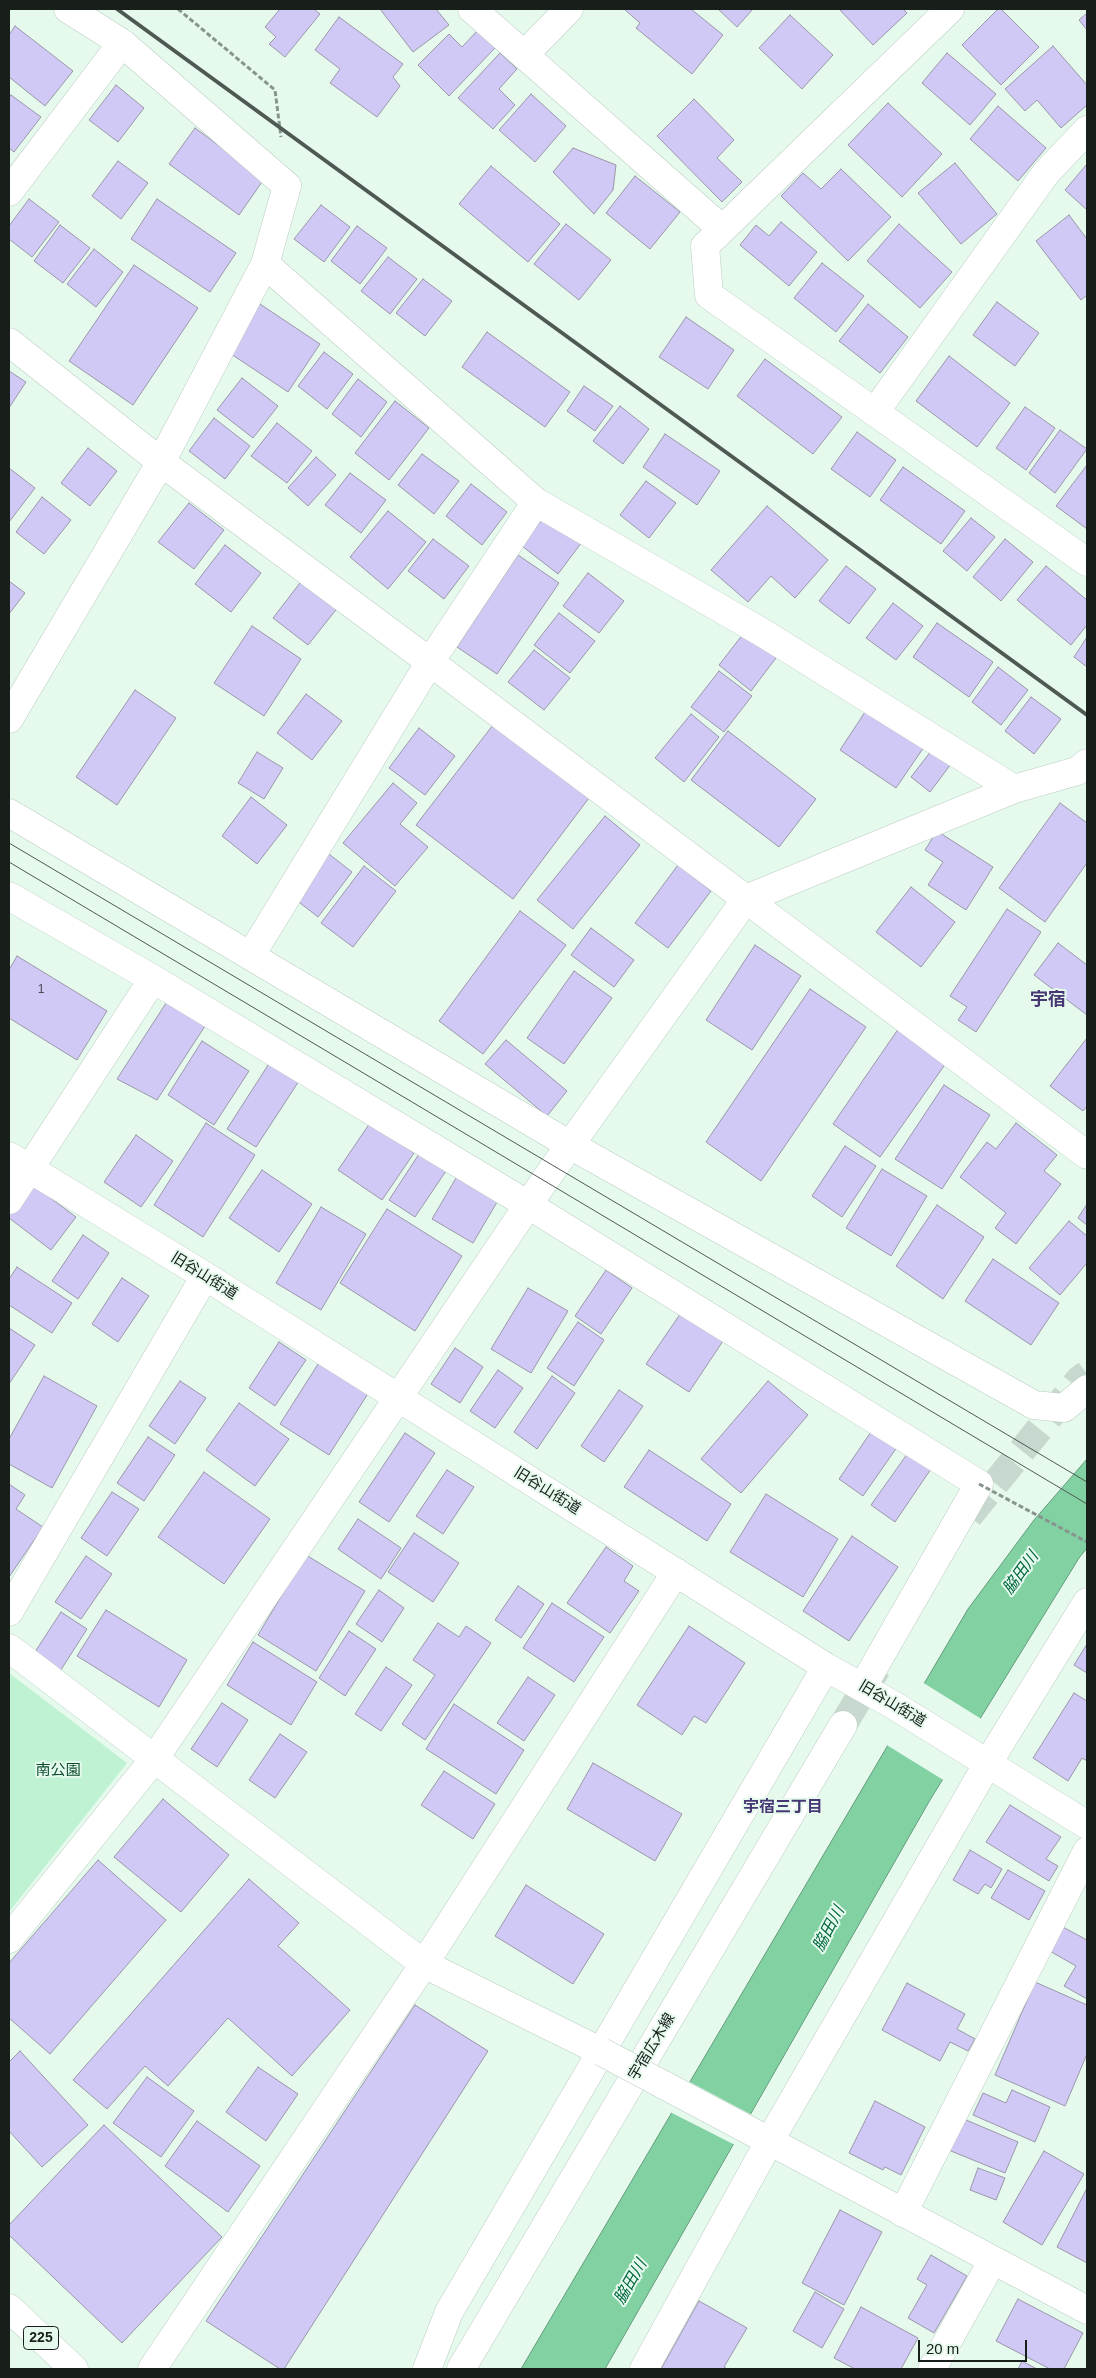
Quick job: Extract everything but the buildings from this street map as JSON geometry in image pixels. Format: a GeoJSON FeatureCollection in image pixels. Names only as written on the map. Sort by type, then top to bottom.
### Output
{"type":"FeatureCollection","features":[{"type":"Feature","properties":{"kind":"main road"},"geometry":{"type":"LineString","coordinates":[[9,719],[161,462],[265,264],[287,186],[122,43],[68,9]]}},
{"type":"Feature","properties":{"kind":"main road"},"geometry":{"type":"LineString","coordinates":[[472,9],[722,229]]}},
{"type":"Feature","properties":{"kind":"main road"},"geometry":{"type":"LineString","coordinates":[[524,55],[568,9]]}},
{"type":"Feature","properties":{"kind":"main road"},"geometry":{"type":"LineString","coordinates":[[950,9],[705,246],[709,295],[1087,562]]}},
{"type":"Feature","properties":{"kind":"main road"},"geometry":{"type":"LineString","coordinates":[[9,192],[122,43]]}},
{"type":"Feature","properties":{"kind":"main road"},"geometry":{"type":"LineString","coordinates":[[875,412],[1046,173],[1087,130]]}},
{"type":"Feature","properties":{"kind":"main road"},"geometry":{"type":"LineString","coordinates":[[265,264],[536,502],[763,633],[1014,790]]}},
{"type":"Feature","properties":{"kind":"main road"},"geometry":{"type":"LineString","coordinates":[[9,342],[161,462],[1087,1155]]}},
{"type":"Feature","properties":{"kind":"main road"},"geometry":{"type":"LineString","coordinates":[[250,955],[430,662],[536,502]]}},
{"type":"Feature","properties":{"kind":"main road"},"geometry":{"type":"LineString","coordinates":[[9,1939],[155,1758],[570,1145],[746,899],[1014,790],[1084,771]]}},
{"type":"Feature","properties":{"kind":"main road"},"geometry":{"type":"LineString","coordinates":[[9,814],[570,1145],[1034,1405],[1064,1408],[1087,1390]]}},
{"type":"Feature","properties":{"kind":"main road"},"geometry":{"type":"LineString","coordinates":[[9,896],[153,979],[530,1206],[980,1484],[863,1686]]}},
{"type":"Feature","properties":{"kind":"main road"},"geometry":{"type":"LineString","coordinates":[[9,1200],[19,1162],[153,979]]}},
{"type":"Feature","properties":{"kind":"main road","name":"旧谷山街道"},"geometry":{"type":"LineString","coordinates":[[19,1162],[205,1276],[826,1667],[863,1686],[1087,1825]]}},
{"type":"Feature","properties":{"kind":"main road"},"geometry":{"type":"LineString","coordinates":[[9,1612],[205,1276]]}},
{"type":"Feature","properties":{"kind":"main road"},"geometry":{"type":"LineString","coordinates":[[152,2369],[424,1964],[676,1572]]}},
{"type":"Feature","properties":{"kind":"main road"},"geometry":{"type":"LineString","coordinates":[[644,2369],[759,2137],[979,1757],[1087,1602]]}},
{"type":"Feature","properties":{"kind":"main road"},"geometry":{"type":"LineString","coordinates":[[9,1648],[424,1964],[602,2052],[1087,2310]]}},
{"type":"Feature","properties":{"kind":"main road"},"geometry":{"type":"LineString","coordinates":[[427,2369],[449,2312],[826,1667]]}},
{"type":"Feature","properties":{"kind":"main road","name":"宇宿広木線"},"geometry":{"type":"LineString","coordinates":[[462,2369],[843,1725]]}},
{"type":"Feature","properties":{"kind":"main road"},"geometry":{"type":"LineString","coordinates":[[904,2213],[1087,1851]]}},
{"type":"Feature","properties":{"kind":"main road"},"geometry":{"type":"LineString","coordinates":[[932,2369],[993,2260]]}},
{"type":"Feature","properties":{"kind":"main road","name":"225"},"geometry":{"type":"LineString","coordinates":[[9,2308],[74,2369]]}},
{"type":"Feature","properties":{"kind":"path"},"geometry":{"type":"LineString","coordinates":[[178,9],[275,90],[287,186]]}},
{"type":"Feature","properties":{"kind":"path"},"geometry":{"type":"LineString","coordinates":[[980,1484],[1087,1542]]}},
{"type":"Feature","properties":{"kind":"green space","name":"南公園"},"geometry":{"type":"Polygon","coordinates":[[[9,1673],[127,1763],[9,1912],[9,1673]]]}},
{"type":"Feature","properties":{"kind":"water","name":"脇田川"},"geometry":{"type":"Polygon","coordinates":[[[1087,1459],[1087,1548],[1079,1558],[930,1800],[605,2369],[521,2369],[968,1609],[1034,1520],[1087,1459]]]}},
{"type":"Feature","properties":{"kind":"pier"},"geometry":{"type":"Polygon","coordinates":[[[922,1682],[983,1720],[945,1781],[885,1744],[922,1682]]]}},
{"type":"Feature","properties":{"kind":"pier"},"geometry":{"type":"Polygon","coordinates":[[[688,2081],[754,2116],[737,2146],[670,2112],[688,2081]]]}},
{"type":"Feature","properties":{"kind":"tunnel"},"geometry":{"type":"LineString","coordinates":[[969,1516],[1079,1380],[1087,1374]]}},
{"type":"Feature","properties":{"kind":"tunnel"},"geometry":{"type":"LineString","coordinates":[[843,1725],[877,1668]]}},
{"type":"Feature","properties":{"kind":"tram line"},"geometry":{"type":"LineString","coordinates":[[9,843],[1087,1482]]}},
{"type":"Feature","properties":{"kind":"tram line"},"geometry":{"type":"LineString","coordinates":[[9,862],[1087,1504]]}},
{"type":"Feature","properties":{"kind":"railway"},"geometry":{"type":"LineString","coordinates":[[117,9],[1087,715]]}},
{"type":"Feature","properties":{"kind":"district","name":"宇宿"},"geometry":{"type":"Point","coordinates":[1048,1000]}},
{"type":"Feature","properties":{"kind":"district","name":"宇宿三丁目"},"geometry":{"type":"Point","coordinates":[783,1808]}}]}
